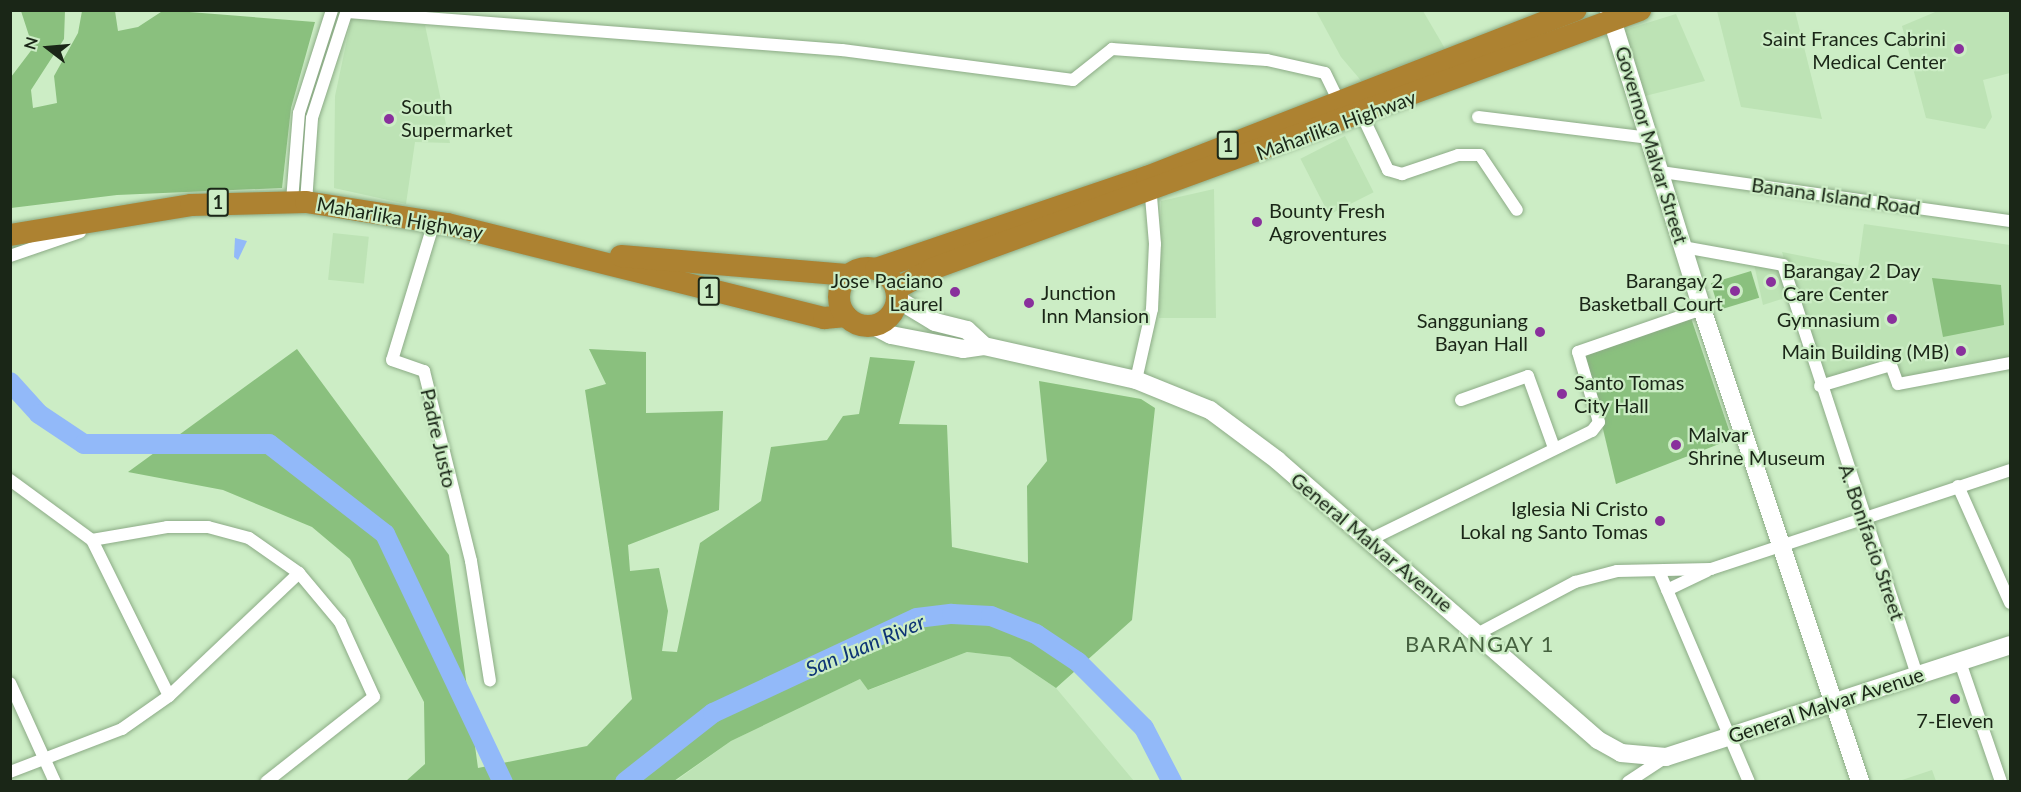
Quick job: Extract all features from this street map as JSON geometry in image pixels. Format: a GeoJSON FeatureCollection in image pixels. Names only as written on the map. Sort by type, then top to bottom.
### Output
{"type":"FeatureCollection","features":[{"type":"Feature","properties":{"kind":"highway","name":"Maharlika Highway"},"geometry":{"type":"LineString","coordinates":[[896,294],[932,269],[1150,185],[1339,102],[1576,10]]}},
{"type":"Feature","properties":{"kind":"highway","name":"Maharlika Highway"},"geometry":{"type":"LineString","coordinates":[[876,269],[1150,185],[1362,115],[1611,16],[1640,10]]}},
{"type":"Feature","properties":{"kind":"highway","name":"Maharlika Highway"},"geometry":{"type":"LineString","coordinates":[[10,235],[131,213],[241,201],[299,202],[434,222],[574,252],[695,288],[824,318],[846,316]]}},
{"type":"Feature","properties":{"kind":"highway","name":"Maharlika Highway"},"geometry":{"type":"LineString","coordinates":[[574,252],[757,272],[849,275]]}},
{"type":"Feature","properties":{"kind":"highway","name":"1"},"geometry":{"type":"LineString","coordinates":[[849,275],[876,269]]}},
{"type":"Feature","properties":{"kind":"highway"},"geometry":{"type":"LineString","coordinates":[[876,269],[896,294]]}},
{"type":"Feature","properties":{"kind":"highway"},"geometry":{"type":"LineString","coordinates":[[846,316],[839,296],[849,275]]}},
{"type":"Feature","properties":{"kind":"highway","name":"1"},"geometry":{"type":"LineString","coordinates":[[846,316],[872,326],[891,315],[896,294]]}},
{"type":"Feature","properties":{"kind":"main road","name":"Governor Malvar Street"},"geometry":{"type":"LineString","coordinates":[[1611,16],[1661,172],[1701,309],[1783,544],[1860,782]]}},
{"type":"Feature","properties":{"kind":"main road","name":"General Malvar Avenue"},"geometry":{"type":"LineString","coordinates":[[896,294],[935,322],[967,330],[984,346]]}},
{"type":"Feature","properties":{"kind":"main road","name":"General Malvar Avenue"},"geometry":{"type":"LineString","coordinates":[[872,326],[963,349],[984,346],[1136,380],[1210,410],[1479,633],[1598,740],[1621,753],[1666,757],[2010,645]]}},
{"type":"Feature","properties":{"kind":"street"},"geometry":{"type":"LineString","coordinates":[[299,202],[299,113],[332,10]]}},
{"type":"Feature","properties":{"kind":"street"},"geometry":{"type":"LineString","coordinates":[[299,202],[312,118],[347,11],[842,50],[1073,80],[1112,49],[1267,60],[1325,73],[1339,102]]}},
{"type":"Feature","properties":{"kind":"street"},"geometry":{"type":"LineString","coordinates":[[1362,115],[1388,170],[1402,174],[1458,155],[1479,155],[1517,210]]}},
{"type":"Feature","properties":{"kind":"street"},"geometry":{"type":"LineString","coordinates":[[1478,117],[1650,138]]}},
{"type":"Feature","properties":{"kind":"street","name":"Banana Island Road"},"geometry":{"type":"LineString","coordinates":[[1661,172],[2010,221]]}},
{"type":"Feature","properties":{"kind":"street"},"geometry":{"type":"LineString","coordinates":[[1136,380],[1152,309],[1150,185]]}},
{"type":"Feature","properties":{"kind":"street"},"geometry":{"type":"LineString","coordinates":[[10,256],[131,213]]}},
{"type":"Feature","properties":{"kind":"street","name":"Padre Justo"},"geometry":{"type":"LineString","coordinates":[[434,222],[392,360],[424,371],[471,561],[490,681]]}},
{"type":"Feature","properties":{"kind":"street","name":"A. Bonifacio Street"},"geometry":{"type":"LineString","coordinates":[[1683,247],[1783,265],[1820,386],[1917,676]]}},
{"type":"Feature","properties":{"kind":"street"},"geometry":{"type":"LineString","coordinates":[[1367,541],[1592,431],[1599,422],[1578,352],[1701,309]]}},
{"type":"Feature","properties":{"kind":"street"},"geometry":{"type":"LineString","coordinates":[[1820,386],[1891,365],[1898,384],[2010,363]]}},
{"type":"Feature","properties":{"kind":"street"},"geometry":{"type":"LineString","coordinates":[[1461,400],[1528,376],[1554,448]]}},
{"type":"Feature","properties":{"kind":"street"},"geometry":{"type":"LineString","coordinates":[[1667,590],[1711,569],[1863,516],[2010,470]]}},
{"type":"Feature","properties":{"kind":"street"},"geometry":{"type":"LineString","coordinates":[[10,480],[92,540],[169,696]]}},
{"type":"Feature","properties":{"kind":"street"},"geometry":{"type":"LineString","coordinates":[[1958,486],[2010,603]]}},
{"type":"Feature","properties":{"kind":"street"},"geometry":{"type":"LineString","coordinates":[[92,540],[133,531],[208,526],[249,538],[299,573],[340,622],[375,697],[266,782]]}},
{"type":"Feature","properties":{"kind":"street"},"geometry":{"type":"LineString","coordinates":[[1479,633],[1575,582],[1617,571],[1711,569]]}},
{"type":"Feature","properties":{"kind":"street"},"geometry":{"type":"LineString","coordinates":[[1659,571],[1749,782]]}},
{"type":"Feature","properties":{"kind":"street"},"geometry":{"type":"LineString","coordinates":[[10,772],[46,761],[122,729],[169,696],[299,573]]}},
{"type":"Feature","properties":{"kind":"street"},"geometry":{"type":"LineString","coordinates":[[1960,662],[2001,782]]}},
{"type":"Feature","properties":{"kind":"street"},"geometry":{"type":"LineString","coordinates":[[10,682],[56,782]]}},
{"type":"Feature","properties":{"kind":"street"},"geometry":{"type":"LineString","coordinates":[[1628,782],[1666,757]]}},
{"type":"Feature","properties":{"kind":"shaded area"},"geometry":{"type":"Polygon","coordinates":[[[164,10],[315,22],[291,108],[282,188],[117,195],[11,208],[11,77],[33,48],[21,11],[65,11],[64,39],[31,90],[33,108],[57,103],[54,76],[78,33],[82,11],[115,11],[118,31],[138,27],[164,10]]]}},
{"type":"Feature","properties":{"kind":"shaded area","name":"Saint Frances Cabrini Medical Center"},"geometry":{"type":"Polygon","coordinates":[[[1940,10],[2010,11],[2010,73],[1983,80],[1992,117],[1985,129],[1926,118],[1902,26],[1940,10]]]}},
{"type":"Feature","properties":{"kind":"shaded area"},"geometry":{"type":"Polygon","coordinates":[[[1316,11],[1423,11],[1447,52],[1369,90],[1341,57],[1316,11]]]}},
{"type":"Feature","properties":{"kind":"shaded area"},"geometry":{"type":"Polygon","coordinates":[[[1717,11],[1795,11],[1822,119],[1741,107],[1717,11]]]}},
{"type":"Feature","properties":{"kind":"shaded area"},"geometry":{"type":"Polygon","coordinates":[[[1676,14],[1705,81],[1641,97],[1621,31],[1676,14]]]}},
{"type":"Feature","properties":{"kind":"shaded area","name":"South Supermarket"},"geometry":{"type":"Polygon","coordinates":[[[352,16],[425,25],[450,143],[415,142],[406,204],[334,188],[335,96],[352,16]]]}},
{"type":"Feature","properties":{"kind":"shaded area"},"geometry":{"type":"Polygon","coordinates":[[[1345,136],[1374,192],[1329,215],[1300,159],[1345,136]]]}},
{"type":"Feature","properties":{"kind":"shaded area"},"geometry":{"type":"Polygon","coordinates":[[[1214,189],[1216,318],[1159,318],[1161,201],[1214,189]]]}},
{"type":"Feature","properties":{"kind":"shaded area"},"geometry":{"type":"Polygon","coordinates":[[[1864,224],[2010,245],[2010,358],[1898,382],[1892,364],[1822,382],[1782,252],[1858,267],[1864,224]]]}},
{"type":"Feature","properties":{"kind":"shaded area"},"geometry":{"type":"Polygon","coordinates":[[[333,233],[369,237],[364,284],[328,280],[333,233]]]}},
{"type":"Feature","properties":{"kind":"shaded area","name":"Barangay 2 Day Care Center"},"geometry":{"type":"Polygon","coordinates":[[[1754,264],[1779,267],[1788,297],[1763,305],[1754,264]]]}},
{"type":"Feature","properties":{"kind":"shaded area","name":"Barangay 2 Basketball Court"},"geometry":{"type":"Polygon","coordinates":[[[1751,271],[1759,298],[1719,310],[1711,283],[1751,271]]]}},
{"type":"Feature","properties":{"kind":"shaded area"},"geometry":{"type":"Polygon","coordinates":[[[1932,278],[2001,285],[2004,325],[1943,337],[1932,278]]]}},
{"type":"Feature","properties":{"kind":"shaded area"},"geometry":{"type":"Polygon","coordinates":[[[1691,318],[1732,439],[1616,484],[1585,353],[1691,318]]]}},
{"type":"Feature","properties":{"kind":"shaded area"},"geometry":{"type":"Polygon","coordinates":[[[297,349],[449,555],[478,768],[587,746],[632,699],[585,390],[606,384],[589,349],[646,352],[646,413],[723,411],[719,510],[628,545],[630,571],[659,568],[668,611],[662,651],[677,652],[700,543],[761,501],[771,447],[827,440],[843,416],[859,414],[870,357],[915,361],[899,424],[947,425],[952,547],[1028,563],[1027,486],[1047,461],[1039,381],[1141,399],[1155,408],[1132,620],[1056,688],[1010,657],[967,652],[868,690],[860,679],[731,741],[674,781],[406,781],[425,764],[424,702],[350,559],[312,527],[223,490],[128,472],[297,349]]]}},
{"type":"Feature","properties":{"kind":"shaded area"},"geometry":{"type":"Polygon","coordinates":[[[967,652],[1010,657],[1056,688],[1134,781],[674,782],[731,741],[860,679],[869,690],[967,652]]]}},
{"type":"Feature","properties":{"kind":"shaded area"},"geometry":{"type":"Polygon","coordinates":[[[1932,770],[1936,781],[1899,781],[1932,770]]]}},
{"type":"Feature","properties":{"kind":"water"},"geometry":{"type":"Polygon","coordinates":[[[235,238],[247,241],[238,260],[234,257],[235,238]]]}},
{"type":"Feature","properties":{"kind":"waterway"},"geometry":{"type":"LineString","coordinates":[[10,382],[39,414],[84,444],[269,444],[385,534],[503,782]]}},
{"type":"Feature","properties":{"kind":"waterway","name":"San Juan River"},"geometry":{"type":"LineString","coordinates":[[625,782],[713,713],[917,618],[952,614],[991,616],[1036,634],[1078,662],[1144,728],[1172,782]]}},
{"type":"Feature","properties":{"kind":"place","name":"Saint Frances Cabrini Medical Center"},"geometry":{"type":"Point","coordinates":[1959,49]}},
{"type":"Feature","properties":{"kind":"place","name":"South Supermarket"},"geometry":{"type":"Point","coordinates":[389,119]}},
{"type":"Feature","properties":{"kind":"place","name":"Bounty Fresh Agroventures"},"geometry":{"type":"Point","coordinates":[1257,222]}},
{"type":"Feature","properties":{"kind":"place","name":"Barangay 2 Day Care Center"},"geometry":{"type":"Point","coordinates":[1771,282]}},
{"type":"Feature","properties":{"kind":"place","name":"Barangay 2 Basketball Court"},"geometry":{"type":"Point","coordinates":[1735,291]}},
{"type":"Feature","properties":{"kind":"place","name":"Jose Paciano Laurel"},"geometry":{"type":"Point","coordinates":[955,292]}},
{"type":"Feature","properties":{"kind":"place","name":"Junction Inn Mansion"},"geometry":{"type":"Point","coordinates":[1029,303]}},
{"type":"Feature","properties":{"kind":"place","name":"Gymnasium"},"geometry":{"type":"Point","coordinates":[1892,319]}},
{"type":"Feature","properties":{"kind":"place","name":"Sangguniang Bayan Hall"},"geometry":{"type":"Point","coordinates":[1540,332]}},
{"type":"Feature","properties":{"kind":"place","name":"Main Building (MB)"},"geometry":{"type":"Point","coordinates":[1961,351]}},
{"type":"Feature","properties":{"kind":"place","name":"Santo Tomas City Hall"},"geometry":{"type":"Point","coordinates":[1562,394]}},
{"type":"Feature","properties":{"kind":"place","name":"Malvar Shrine Museum"},"geometry":{"type":"Point","coordinates":[1676,445]}},
{"type":"Feature","properties":{"kind":"place","name":"Iglesia Ni Cristo Lokal ng Santo Tomas"},"geometry":{"type":"Point","coordinates":[1660,521]}},
{"type":"Feature","properties":{"kind":"place","name":"7-Eleven"},"geometry":{"type":"Point","coordinates":[1955,699]}},
{"type":"Feature","properties":{"kind":"district","name":"BARANGAY 1"},"geometry":{"type":"Point","coordinates":[1480,644]}}]}
